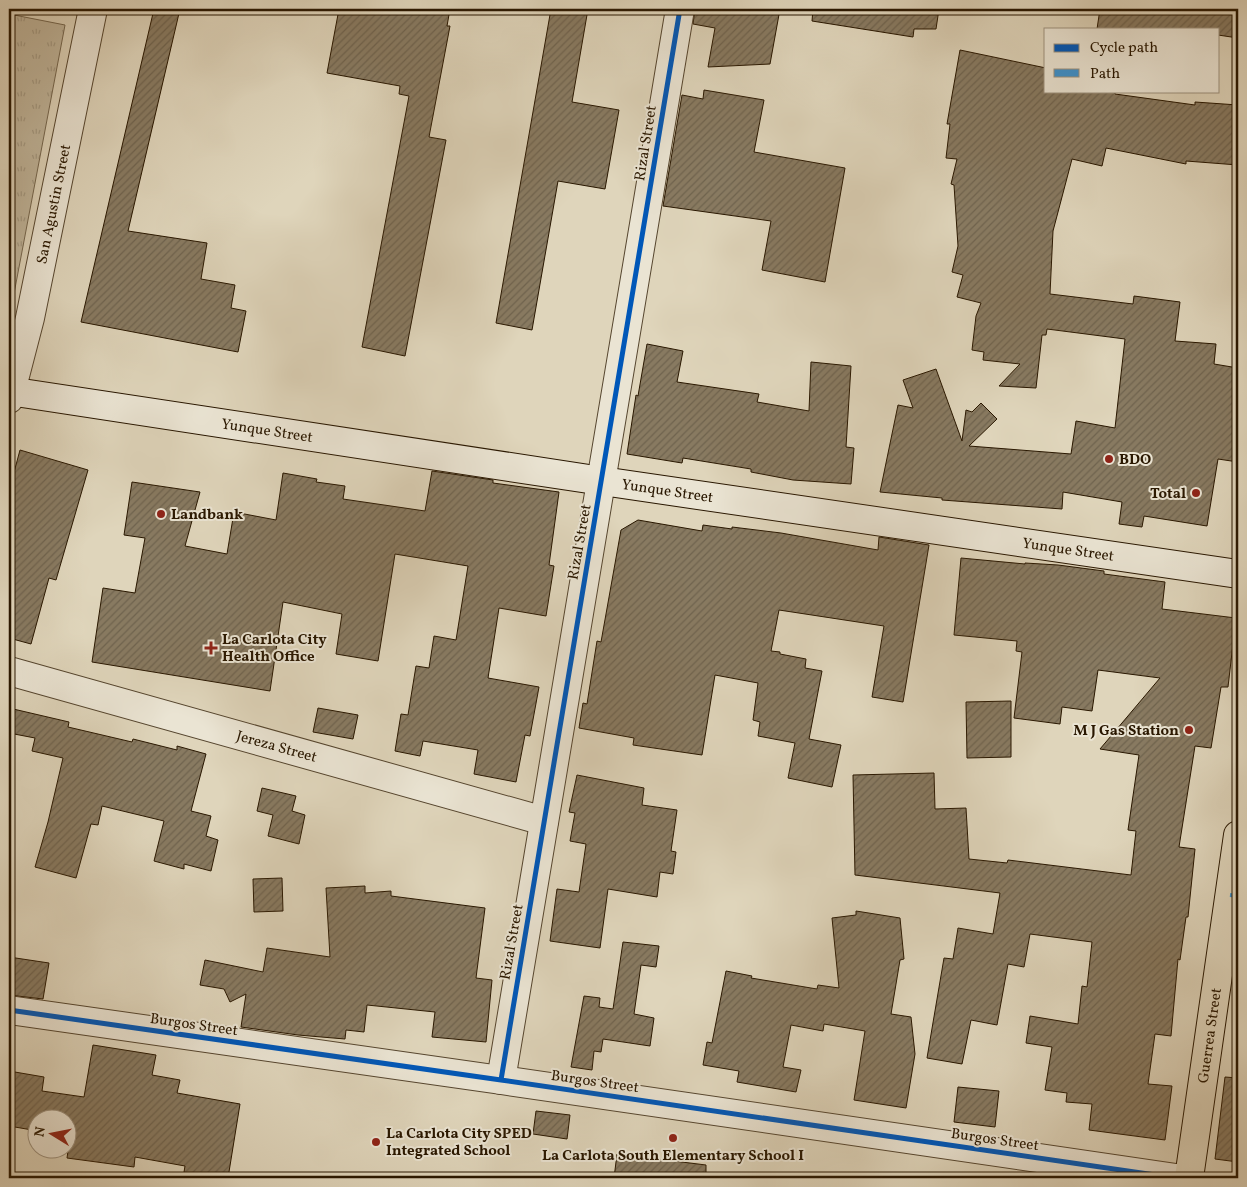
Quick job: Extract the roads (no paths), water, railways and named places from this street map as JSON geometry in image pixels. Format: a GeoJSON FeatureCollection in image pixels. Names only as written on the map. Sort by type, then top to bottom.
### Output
{"type":"FeatureCollection","features":[{"type":"Feature","properties":{"kind":"main road","name":"Guerrea Street"},"geometry":{"type":"LineString","coordinates":[[1189,1178],[1238,835]]}},
{"type":"Feature","properties":{"kind":"street","name":"San Agustin Street"},"geometry":{"type":"LineString","coordinates":[[9,394],[30,318],[93,9]]}},
{"type":"Feature","properties":{"kind":"street","name":"Rizal Street"},"geometry":{"type":"LineString","coordinates":[[501,1080],[680,9]]}},
{"type":"Feature","properties":{"kind":"street","name":"Yunque Street"},"geometry":{"type":"LineString","coordinates":[[9,394],[1238,574]]}},
{"type":"Feature","properties":{"kind":"street","name":"Jereza Street"},"geometry":{"type":"LineString","coordinates":[[9,671],[544,821]]}},
{"type":"Feature","properties":{"kind":"street","name":"Burgos Street"},"geometry":{"type":"LineString","coordinates":[[9,1010],[1176,1178]]}},
{"type":"Feature","properties":{"kind":"place","name":"BDO"},"geometry":{"type":"Point","coordinates":[1109,459]}},
{"type":"Feature","properties":{"kind":"place","name":"Total"},"geometry":{"type":"Point","coordinates":[1196,493]}},
{"type":"Feature","properties":{"kind":"place","name":"Landbank"},"geometry":{"type":"Point","coordinates":[161,514]}},
{"type":"Feature","properties":{"kind":"place","name":"La Carlota City Health Office"},"geometry":{"type":"Point","coordinates":[211,648]}},
{"type":"Feature","properties":{"kind":"place","name":"M J Gas Station"},"geometry":{"type":"Point","coordinates":[1189,730]}},
{"type":"Feature","properties":{"kind":"place","name":"La Carlota South Elementary School I"},"geometry":{"type":"Point","coordinates":[673,1138]}},
{"type":"Feature","properties":{"kind":"place","name":"La Carlota City SPED Integrated School"},"geometry":{"type":"Point","coordinates":[376,1142]}}]}
